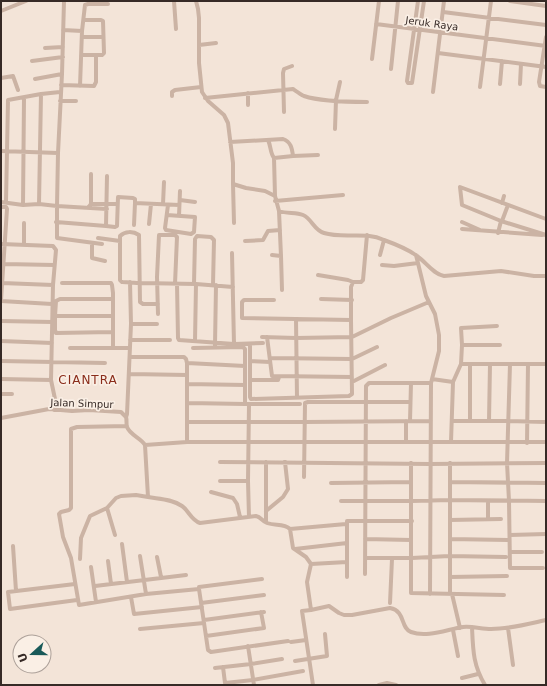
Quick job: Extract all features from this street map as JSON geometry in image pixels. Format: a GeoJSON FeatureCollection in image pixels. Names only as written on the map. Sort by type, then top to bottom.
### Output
{"type":"FeatureCollection","features":[{"type":"Feature","properties":{"kind":"street"},"geometry":{"type":"LineString","coordinates":[[1,11],[24,1]]}},
{"type":"Feature","properties":{"kind":"street"},"geometry":{"type":"LineString","coordinates":[[64,1],[63,57],[58,153],[57,238],[102,244]]}},
{"type":"Feature","properties":{"kind":"street"},"geometry":{"type":"LineString","coordinates":[[174,1],[176,29]]}},
{"type":"Feature","properties":{"kind":"street"},"geometry":{"type":"LineString","coordinates":[[196,1],[199,18],[201,87],[205,98],[226,118],[229,128],[234,223]]}},
{"type":"Feature","properties":{"kind":"street"},"geometry":{"type":"LineString","coordinates":[[372,59],[379,1]]}},
{"type":"Feature","properties":{"kind":"street"},"geometry":{"type":"LineString","coordinates":[[391,69],[398,1]]}},
{"type":"Feature","properties":{"kind":"street"},"geometry":{"type":"LineString","coordinates":[[412,70],[417,29],[418,1]]}},
{"type":"Feature","properties":{"kind":"street"},"geometry":{"type":"LineString","coordinates":[[417,29],[424,1]]}},
{"type":"Feature","properties":{"kind":"street"},"geometry":{"type":"LineString","coordinates":[[433,92],[444,1]]}},
{"type":"Feature","properties":{"kind":"street"},"geometry":{"type":"LineString","coordinates":[[480,87],[491,1]]}},
{"type":"Feature","properties":{"kind":"street"},"geometry":{"type":"LineString","coordinates":[[510,1],[546,6]]}},
{"type":"Feature","properties":{"kind":"street"},"geometry":{"type":"LineString","coordinates":[[80,86],[82,31],[86,4],[108,4]]}},
{"type":"Feature","properties":{"kind":"street"},"geometry":{"type":"LineString","coordinates":[[443,12],[546,25]]}},
{"type":"Feature","properties":{"kind":"street"},"geometry":{"type":"LineString","coordinates":[[81,55],[103,54],[104,24],[102,20],[84,20]]}},
{"type":"Feature","properties":{"kind":"street","name":"Jeruk Raya"},"geometry":{"type":"LineString","coordinates":[[376,24],[545,46]]}},
{"type":"Feature","properties":{"kind":"street"},"geometry":{"type":"LineString","coordinates":[[63,30],[82,31]]}},
{"type":"Feature","properties":{"kind":"street"},"geometry":{"type":"LineString","coordinates":[[82,37],[103,38]]}},
{"type":"Feature","properties":{"kind":"street"},"geometry":{"type":"LineString","coordinates":[[546,37],[544,67],[539,83],[541,86],[546,86]]}},
{"type":"Feature","properties":{"kind":"street"},"geometry":{"type":"LineString","coordinates":[[199,45],[216,43]]}},
{"type":"Feature","properties":{"kind":"street"},"geometry":{"type":"LineString","coordinates":[[45,48],[63,47]]}},
{"type":"Feature","properties":{"kind":"street"},"geometry":{"type":"LineString","coordinates":[[438,53],[544,67]]}},
{"type":"Feature","properties":{"kind":"street"},"geometry":{"type":"LineString","coordinates":[[61,85],[95,85],[96,55]]}},
{"type":"Feature","properties":{"kind":"street"},"geometry":{"type":"LineString","coordinates":[[32,61],[63,57]]}},
{"type":"Feature","properties":{"kind":"street"},"geometry":{"type":"LineString","coordinates":[[500,84],[502,61]]}},
{"type":"Feature","properties":{"kind":"street"},"geometry":{"type":"LineString","coordinates":[[520,84],[522,64]]}},
{"type":"Feature","properties":{"kind":"street"},"geometry":{"type":"LineString","coordinates":[[284,112],[283,71],[292,66]]}},
{"type":"Feature","properties":{"kind":"street"},"geometry":{"type":"LineString","coordinates":[[35,79],[62,74]]}},
{"type":"Feature","properties":{"kind":"street"},"geometry":{"type":"LineString","coordinates":[[1,78],[13,76],[18,90]]}},
{"type":"Feature","properties":{"kind":"street"},"geometry":{"type":"LineString","coordinates":[[335,128],[336,100],[340,82]]}},
{"type":"Feature","properties":{"kind":"street"},"geometry":{"type":"LineString","coordinates":[[172,96],[172,92],[175,90],[201,87]]}},
{"type":"Feature","properties":{"kind":"street"},"geometry":{"type":"LineString","coordinates":[[205,98],[294,90],[304,96],[367,102]]}},
{"type":"Feature","properties":{"kind":"street"},"geometry":{"type":"LineString","coordinates":[[60,92],[8,100],[7,151],[3,202],[23,205],[40,204],[57,206],[117,204]]}},
{"type":"Feature","properties":{"kind":"street"},"geometry":{"type":"LineString","coordinates":[[248,93],[248,105]]}},
{"type":"Feature","properties":{"kind":"street"},"geometry":{"type":"LineString","coordinates":[[40,204],[41,94]]}},
{"type":"Feature","properties":{"kind":"street"},"geometry":{"type":"LineString","coordinates":[[23,205],[24,98]]}},
{"type":"Feature","properties":{"kind":"street"},"geometry":{"type":"LineString","coordinates":[[60,101],[76,101]]}},
{"type":"Feature","properties":{"kind":"street"},"geometry":{"type":"LineString","coordinates":[[230,142],[281,139],[287,140],[292,149],[293,156]]}},
{"type":"Feature","properties":{"kind":"street"},"geometry":{"type":"LineString","coordinates":[[268,140],[274,158],[275,199],[279,211],[282,290]]}},
{"type":"Feature","properties":{"kind":"street"},"geometry":{"type":"LineString","coordinates":[[1,151],[58,153]]}},
{"type":"Feature","properties":{"kind":"street"},"geometry":{"type":"LineString","coordinates":[[274,158],[318,155]]}},
{"type":"Feature","properties":{"kind":"street"},"geometry":{"type":"LineString","coordinates":[[89,206],[91,174]]}},
{"type":"Feature","properties":{"kind":"street"},"geometry":{"type":"LineString","coordinates":[[106,226],[107,176]]}},
{"type":"Feature","properties":{"kind":"street"},"geometry":{"type":"LineString","coordinates":[[164,182],[167,214],[166,231],[191,234],[194,232],[196,217],[167,214]]}},
{"type":"Feature","properties":{"kind":"street"},"geometry":{"type":"LineString","coordinates":[[233,184],[265,191],[275,199],[342,195]]}},
{"type":"Feature","properties":{"kind":"street"},"geometry":{"type":"LineString","coordinates":[[546,218],[460,187],[462,205],[502,221],[546,235]]}},
{"type":"Feature","properties":{"kind":"street"},"geometry":{"type":"LineString","coordinates":[[179,216],[180,192]]}},
{"type":"Feature","properties":{"kind":"street"},"geometry":{"type":"LineString","coordinates":[[502,203],[504,196]]}},
{"type":"Feature","properties":{"kind":"street"},"geometry":{"type":"LineString","coordinates":[[56,222],[116,226],[117,204],[119,197],[135,199],[134,225]]}},
{"type":"Feature","properties":{"kind":"street"},"geometry":{"type":"LineString","coordinates":[[180,200],[195,202]]}},
{"type":"Feature","properties":{"kind":"street"},"geometry":{"type":"LineString","coordinates":[[136,203],[179,206]]}},
{"type":"Feature","properties":{"kind":"street"},"geometry":{"type":"LineString","coordinates":[[149,224],[151,204]]}},
{"type":"Feature","properties":{"kind":"street"},"geometry":{"type":"LineString","coordinates":[[498,233],[508,205]]}},
{"type":"Feature","properties":{"kind":"street"},"geometry":{"type":"LineString","coordinates":[[89,206],[107,209]]}},
{"type":"Feature","properties":{"kind":"street"},"geometry":{"type":"LineString","coordinates":[[1,207],[7,209],[3,225],[4,264],[1,301],[52,304]]}},
{"type":"Feature","properties":{"kind":"street"},"geometry":{"type":"LineString","coordinates":[[279,211],[305,216],[315,228],[323,233],[335,235],[367,235],[384,240],[416,255],[434,272],[444,276],[501,271],[546,276]]}},
{"type":"Feature","properties":{"kind":"street"},"geometry":{"type":"LineString","coordinates":[[24,222],[24,245]]}},
{"type":"Feature","properties":{"kind":"street"},"geometry":{"type":"LineString","coordinates":[[462,222],[484,231]]}},
{"type":"Feature","properties":{"kind":"street"},"geometry":{"type":"LineString","coordinates":[[462,229],[498,233],[546,235]]}},
{"type":"Feature","properties":{"kind":"street"},"geometry":{"type":"LineString","coordinates":[[245,241],[262,240],[268,231],[280,230]]}},
{"type":"Feature","properties":{"kind":"street"},"geometry":{"type":"LineString","coordinates":[[158,304],[141,303],[139,301],[139,283],[138,234],[130,232],[124,233],[121,235],[120,240],[120,281],[122,282],[139,283],[195,284],[233,287]]}},
{"type":"Feature","properties":{"kind":"street"},"geometry":{"type":"LineString","coordinates":[[158,314],[158,236],[175,235],[178,238],[176,284],[178,338],[181,341],[244,347],[246,349],[245,366],[247,383],[252,400],[350,396],[352,394],[351,288],[353,282]]}},
{"type":"Feature","properties":{"kind":"street"},"geometry":{"type":"LineString","coordinates":[[318,275],[353,282],[361,282],[363,280],[367,235]]}},
{"type":"Feature","properties":{"kind":"street"},"geometry":{"type":"LineString","coordinates":[[195,342],[194,239],[198,236],[211,237],[214,240],[215,344]]}},
{"type":"Feature","properties":{"kind":"street"},"geometry":{"type":"LineString","coordinates":[[98,238],[120,240]]}},
{"type":"Feature","properties":{"kind":"street"},"geometry":{"type":"LineString","coordinates":[[380,255],[384,240]]}},
{"type":"Feature","properties":{"kind":"street"},"geometry":{"type":"LineString","coordinates":[[92,243],[92,258],[105,261]]}},
{"type":"Feature","properties":{"kind":"street"},"geometry":{"type":"LineString","coordinates":[[3,244],[54,246],[56,250],[52,304],[51,380],[54,410]]}},
{"type":"Feature","properties":{"kind":"street"},"geometry":{"type":"LineString","coordinates":[[232,253],[234,344]]}},
{"type":"Feature","properties":{"kind":"street"},"geometry":{"type":"LineString","coordinates":[[272,255],[281,256]]}},
{"type":"Feature","properties":{"kind":"street"},"geometry":{"type":"LineString","coordinates":[[416,255],[429,302],[435,314],[439,341],[439,351],[432,381],[430,442],[430,594]]}},
{"type":"Feature","properties":{"kind":"street"},"geometry":{"type":"LineString","coordinates":[[382,265],[394,266],[418,263]]}},
{"type":"Feature","properties":{"kind":"street"},"geometry":{"type":"LineString","coordinates":[[4,264],[54,266]]}},
{"type":"Feature","properties":{"kind":"street"},"geometry":{"type":"LineString","coordinates":[[62,283],[110,282],[112,285],[113,348]]}},
{"type":"Feature","properties":{"kind":"street"},"geometry":{"type":"LineString","coordinates":[[126,417],[130,374],[130,282]]}},
{"type":"Feature","properties":{"kind":"street"},"geometry":{"type":"LineString","coordinates":[[2,283],[53,284]]}},
{"type":"Feature","properties":{"kind":"street"},"geometry":{"type":"LineString","coordinates":[[112,299],[57,300],[55,302],[56,332],[112,332]]}},
{"type":"Feature","properties":{"kind":"street"},"geometry":{"type":"LineString","coordinates":[[321,299],[352,300]]}},
{"type":"Feature","properties":{"kind":"street"},"geometry":{"type":"LineString","coordinates":[[274,300],[244,300],[242,304],[242,318],[351,320]]}},
{"type":"Feature","properties":{"kind":"street"},"geometry":{"type":"LineString","coordinates":[[385,365],[352,379],[271,376],[270,360],[264,337],[352,337],[429,302]]}},
{"type":"Feature","properties":{"kind":"street"},"geometry":{"type":"LineString","coordinates":[[55,316],[112,316]]}},
{"type":"Feature","properties":{"kind":"street"},"geometry":{"type":"LineString","coordinates":[[296,319],[297,398]]}},
{"type":"Feature","properties":{"kind":"street"},"geometry":{"type":"LineString","coordinates":[[1,321],[52,322]]}},
{"type":"Feature","properties":{"kind":"street"},"geometry":{"type":"LineString","coordinates":[[131,324],[157,324]]}},
{"type":"Feature","properties":{"kind":"street"},"geometry":{"type":"LineString","coordinates":[[451,442],[452,382],[461,364],[462,345],[460,329],[461,327],[496,326]]}},
{"type":"Feature","properties":{"kind":"street"},"geometry":{"type":"LineString","coordinates":[[130,340],[170,340]]}},
{"type":"Feature","properties":{"kind":"street"},"geometry":{"type":"LineString","coordinates":[[1,341],[52,343]]}},
{"type":"Feature","properties":{"kind":"street"},"geometry":{"type":"LineString","coordinates":[[193,348],[215,344],[263,343]]}},
{"type":"Feature","properties":{"kind":"street"},"geometry":{"type":"LineString","coordinates":[[249,517],[247,383],[250,361],[250,344]]}},
{"type":"Feature","properties":{"kind":"street"},"geometry":{"type":"LineString","coordinates":[[462,345],[500,344]]}},
{"type":"Feature","properties":{"kind":"street"},"geometry":{"type":"LineString","coordinates":[[250,361],[296,358],[352,359],[377,347]]}},
{"type":"Feature","properties":{"kind":"street"},"geometry":{"type":"LineString","coordinates":[[70,348],[130,348]]}},
{"type":"Feature","properties":{"kind":"street"},"geometry":{"type":"LineString","coordinates":[[130,357],[184,357],[186,359],[188,403],[187,442]]}},
{"type":"Feature","properties":{"kind":"street"},"geometry":{"type":"LineString","coordinates":[[1,361],[105,363]]}},
{"type":"Feature","properties":{"kind":"street"},"geometry":{"type":"LineString","coordinates":[[187,363],[245,366]]}},
{"type":"Feature","properties":{"kind":"street"},"geometry":{"type":"LineString","coordinates":[[461,364],[546,364]]}},
{"type":"Feature","properties":{"kind":"street"},"geometry":{"type":"LineString","coordinates":[[470,364],[470,421]]}},
{"type":"Feature","properties":{"kind":"street"},"geometry":{"type":"LineString","coordinates":[[489,421],[490,364]]}},
{"type":"Feature","properties":{"kind":"street"},"geometry":{"type":"LineString","coordinates":[[510,364],[507,463],[510,568],[543,568]]}},
{"type":"Feature","properties":{"kind":"street"},"geometry":{"type":"LineString","coordinates":[[527,443],[528,364]]}},
{"type":"Feature","properties":{"kind":"street"},"geometry":{"type":"LineString","coordinates":[[130,374],[187,375]]}},
{"type":"Feature","properties":{"kind":"street"},"geometry":{"type":"LineString","coordinates":[[187,384],[247,383],[278,380],[280,377]]}},
{"type":"Feature","properties":{"kind":"street"},"geometry":{"type":"LineString","coordinates":[[1,379],[51,380]]}},
{"type":"Feature","properties":{"kind":"street"},"geometry":{"type":"LineString","coordinates":[[365,574],[366,386],[369,383],[411,383],[432,381],[452,382]]}},
{"type":"Feature","properties":{"kind":"street"},"geometry":{"type":"LineString","coordinates":[[406,442],[411,383]]}},
{"type":"Feature","properties":{"kind":"street"},"geometry":{"type":"LineString","coordinates":[[1,394],[12,394]]}},
{"type":"Feature","properties":{"kind":"street"},"geometry":{"type":"LineString","coordinates":[[304,477],[304,404],[306,402],[410,402]]}},
{"type":"Feature","properties":{"kind":"street"},"geometry":{"type":"LineString","coordinates":[[188,403],[300,404]]}},
{"type":"Feature","properties":{"kind":"street","name":"Jalan Simpur"},"geometry":{"type":"LineString","coordinates":[[1,418],[46,410],[112,411],[123,413],[126,417],[127,426]]}},
{"type":"Feature","properties":{"kind":"street"},"geometry":{"type":"LineString","coordinates":[[452,421],[508,420],[546,422]]}},
{"type":"Feature","properties":{"kind":"street"},"geometry":{"type":"LineString","coordinates":[[187,422],[248,423],[431,421]]}},
{"type":"Feature","properties":{"kind":"street"},"geometry":{"type":"LineString","coordinates":[[148,497],[145,445],[131,433],[127,426],[78,427],[71,429],[71,508],[59,514],[63,538],[71,558],[79,605],[146,594],[199,589],[199,587],[262,578]]}},
{"type":"Feature","properties":{"kind":"street"},"geometry":{"type":"LineString","coordinates":[[145,445],[187,442],[546,442]]}},
{"type":"Feature","properties":{"kind":"street"},"geometry":{"type":"LineString","coordinates":[[220,462],[366,462],[430,464],[546,463]]}},
{"type":"Feature","properties":{"kind":"street"},"geometry":{"type":"LineString","coordinates":[[266,462],[266,522]]}},
{"type":"Feature","properties":{"kind":"street"},"geometry":{"type":"LineString","coordinates":[[266,511],[283,497],[288,489],[285,462]]}},
{"type":"Feature","properties":{"kind":"street"},"geometry":{"type":"LineString","coordinates":[[411,463],[411,593],[504,595]]}},
{"type":"Feature","properties":{"kind":"street"},"geometry":{"type":"LineString","coordinates":[[450,463],[449,556],[451,594],[460,628]]}},
{"type":"Feature","properties":{"kind":"street"},"geometry":{"type":"LineString","coordinates":[[220,481],[248,481]]}},
{"type":"Feature","properties":{"kind":"street"},"geometry":{"type":"LineString","coordinates":[[331,483],[411,482]]}},
{"type":"Feature","properties":{"kind":"street"},"geometry":{"type":"LineString","coordinates":[[450,482],[546,483]]}},
{"type":"Feature","properties":{"kind":"street"},"geometry":{"type":"LineString","coordinates":[[211,492],[233,498],[237,504],[240,517]]}},
{"type":"Feature","properties":{"kind":"street"},"geometry":{"type":"LineString","coordinates":[[80,559],[81,538],[88,518],[107,508],[116,498],[121,496],[136,495],[178,504],[185,509],[194,520],[200,523],[240,517],[259,516],[266,522],[286,526],[290,529],[346,524],[349,520],[412,521]]}},
{"type":"Feature","properties":{"kind":"street"},"geometry":{"type":"LineString","coordinates":[[341,501],[546,501]]}},
{"type":"Feature","properties":{"kind":"street"},"geometry":{"type":"LineString","coordinates":[[488,501],[488,519]]}},
{"type":"Feature","properties":{"kind":"street"},"geometry":{"type":"LineString","coordinates":[[107,508],[115,535]]}},
{"type":"Feature","properties":{"kind":"street"},"geometry":{"type":"LineString","coordinates":[[450,520],[501,519]]}},
{"type":"Feature","properties":{"kind":"street"},"geometry":{"type":"LineString","coordinates":[[346,524],[347,577]]}},
{"type":"Feature","properties":{"kind":"street"},"geometry":{"type":"LineString","coordinates":[[290,529],[295,549],[306,557],[311,564],[307,582],[310,610]]}},
{"type":"Feature","properties":{"kind":"street"},"geometry":{"type":"LineString","coordinates":[[510,535],[546,534]]}},
{"type":"Feature","properties":{"kind":"street"},"geometry":{"type":"LineString","coordinates":[[365,539],[411,540]]}},
{"type":"Feature","properties":{"kind":"street"},"geometry":{"type":"LineString","coordinates":[[450,539],[508,540]]}},
{"type":"Feature","properties":{"kind":"street"},"geometry":{"type":"LineString","coordinates":[[295,549],[347,543]]}},
{"type":"Feature","properties":{"kind":"street"},"geometry":{"type":"LineString","coordinates":[[122,544],[127,582]]}},
{"type":"Feature","properties":{"kind":"street"},"geometry":{"type":"LineString","coordinates":[[13,546],[16,591]]}},
{"type":"Feature","properties":{"kind":"street"},"geometry":{"type":"LineString","coordinates":[[510,552],[542,552]]}},
{"type":"Feature","properties":{"kind":"street"},"geometry":{"type":"LineString","coordinates":[[140,556],[146,594]]}},
{"type":"Feature","properties":{"kind":"street"},"geometry":{"type":"LineString","coordinates":[[366,558],[392,559],[449,556],[506,557]]}},
{"type":"Feature","properties":{"kind":"street"},"geometry":{"type":"LineString","coordinates":[[157,557],[161,578]]}},
{"type":"Feature","properties":{"kind":"street"},"geometry":{"type":"LineString","coordinates":[[390,603],[392,559]]}},
{"type":"Feature","properties":{"kind":"street"},"geometry":{"type":"LineString","coordinates":[[108,561],[111,584]]}},
{"type":"Feature","properties":{"kind":"street"},"geometry":{"type":"LineString","coordinates":[[311,564],[347,562]]}},
{"type":"Feature","properties":{"kind":"street"},"geometry":{"type":"LineString","coordinates":[[91,567],[95,586],[96,602]]}},
{"type":"Feature","properties":{"kind":"street"},"geometry":{"type":"LineString","coordinates":[[95,586],[186,574]]}},
{"type":"Feature","properties":{"kind":"street"},"geometry":{"type":"LineString","coordinates":[[450,577],[507,576]]}},
{"type":"Feature","properties":{"kind":"street"},"geometry":{"type":"LineString","coordinates":[[75,584],[8,592],[10,609],[77,600]]}},
{"type":"Feature","properties":{"kind":"street"},"geometry":{"type":"LineString","coordinates":[[199,589],[208,650],[211,652],[248,646],[306,640]]}},
{"type":"Feature","properties":{"kind":"street"},"geometry":{"type":"LineString","coordinates":[[131,597],[134,614],[264,595]]}},
{"type":"Feature","properties":{"kind":"street"},"geometry":{"type":"LineString","coordinates":[[313,685],[302,611],[329,606],[341,614],[352,615],[390,608],[399,612],[406,628],[410,632],[425,634],[472,627],[490,629],[508,628],[546,620]]}},
{"type":"Feature","properties":{"kind":"street"},"geometry":{"type":"LineString","coordinates":[[140,629],[263,612],[264,628],[206,636]]}},
{"type":"Feature","properties":{"kind":"street"},"geometry":{"type":"LineString","coordinates":[[472,627],[473,651],[478,674],[485,685]]}},
{"type":"Feature","properties":{"kind":"street"},"geometry":{"type":"LineString","coordinates":[[508,628],[513,665]]}},
{"type":"Feature","properties":{"kind":"street"},"geometry":{"type":"LineString","coordinates":[[453,630],[458,656]]}},
{"type":"Feature","properties":{"kind":"street"},"geometry":{"type":"LineString","coordinates":[[295,661],[327,655],[325,634]]}},
{"type":"Feature","properties":{"kind":"street"},"geometry":{"type":"LineString","coordinates":[[248,646],[253,683]]}},
{"type":"Feature","properties":{"kind":"street"},"geometry":{"type":"LineString","coordinates":[[215,668],[282,659]]}},
{"type":"Feature","properties":{"kind":"street"},"geometry":{"type":"LineString","coordinates":[[223,667],[225,683],[253,683],[304,671]]}},
{"type":"Feature","properties":{"kind":"street"},"geometry":{"type":"LineString","coordinates":[[462,678],[478,674]]}},
{"type":"Feature","properties":{"kind":"street"},"geometry":{"type":"LineString","coordinates":[[379,685],[387,683],[396,685]]}},
{"type":"Feature","properties":{"kind":"district","name":"CIANTRA"},"geometry":{"type":"Point","coordinates":[88,380]}}]}
